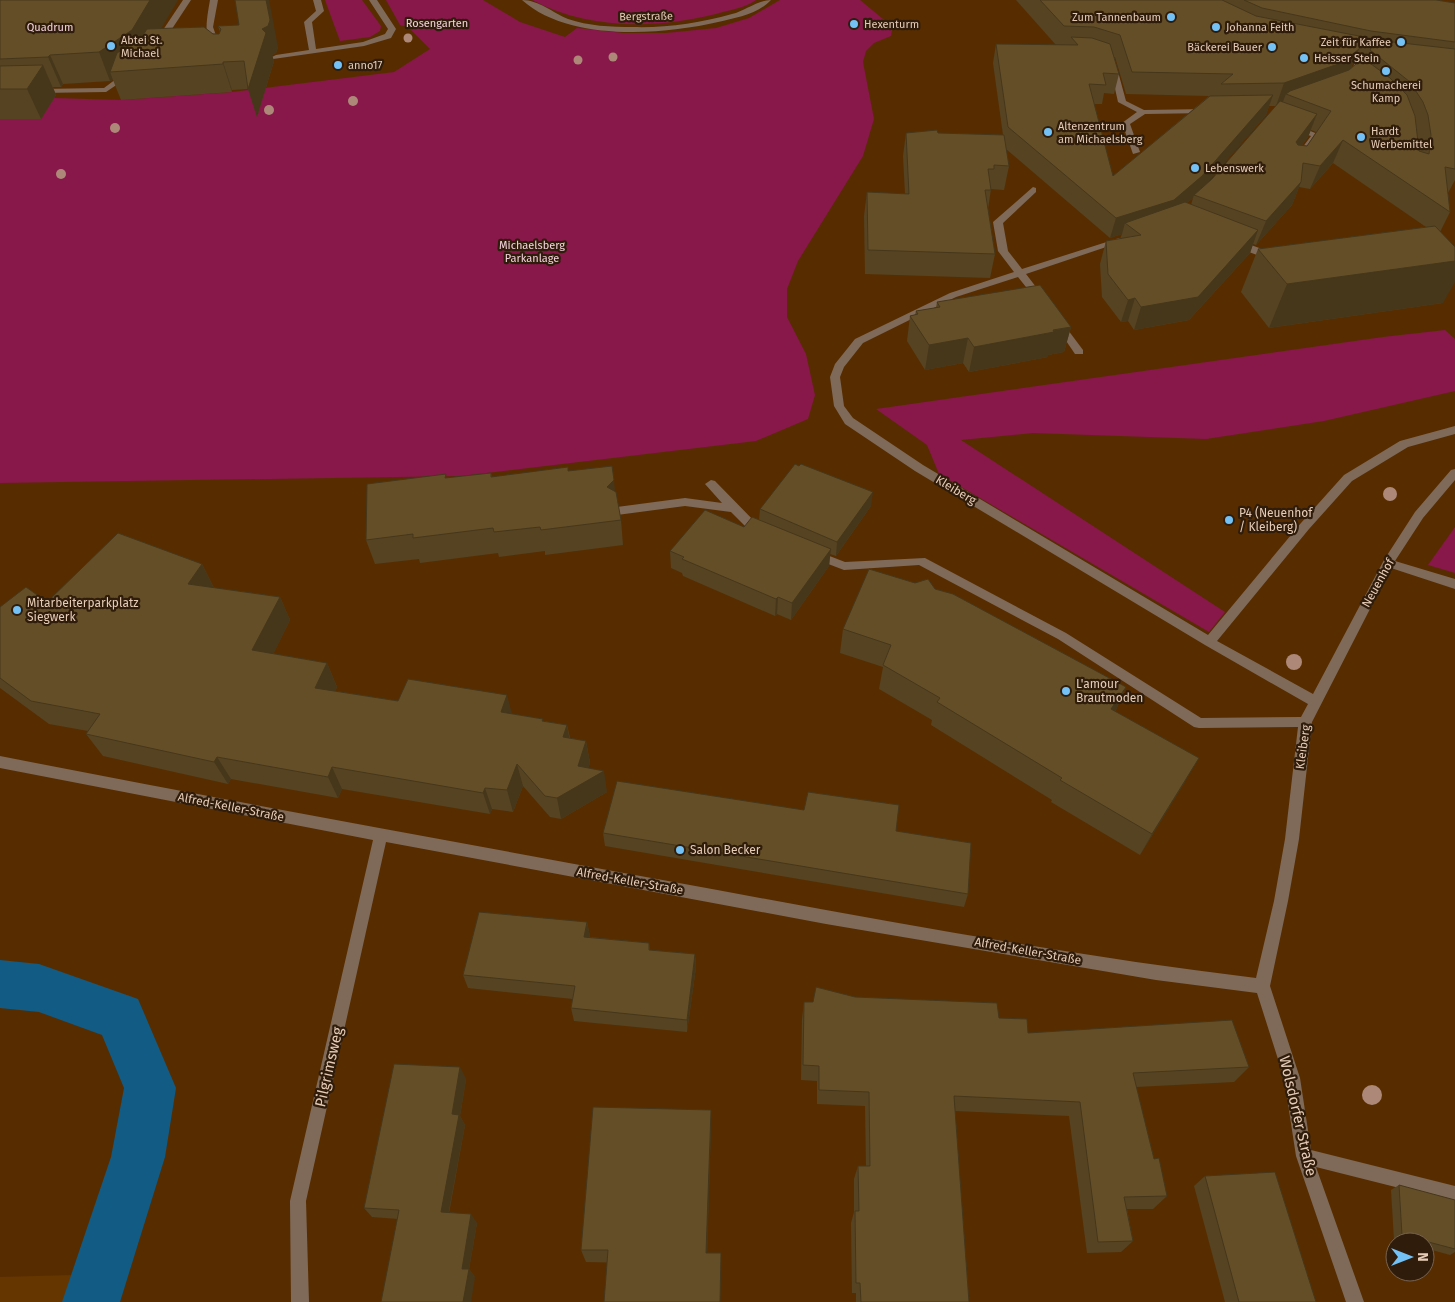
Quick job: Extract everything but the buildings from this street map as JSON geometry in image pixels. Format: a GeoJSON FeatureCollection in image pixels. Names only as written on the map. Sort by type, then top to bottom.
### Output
{"type":"FeatureCollection","features":[{"type":"Feature","properties":{"kind":"street"},"geometry":{"type":"LineString","coordinates":[[152,54],[187,0]]}},
{"type":"Feature","properties":{"kind":"street"},"geometry":{"type":"LineString","coordinates":[[214,0],[209,28],[218,54]]}},
{"type":"Feature","properties":{"kind":"street"},"geometry":{"type":"LineString","coordinates":[[313,52],[308,22],[320,11],[317,0]]}},
{"type":"Feature","properties":{"kind":"street"},"geometry":{"type":"LineString","coordinates":[[276,57],[364,44],[388,36],[392,29],[373,0]]}},
{"type":"Feature","properties":{"kind":"street","name":"Bergstraße"},"geometry":{"type":"LineString","coordinates":[[526,0],[558,17],[577,24],[665,29],[701,24],[739,14],[766,0]]}},
{"type":"Feature","properties":{"kind":"street"},"geometry":{"type":"LineString","coordinates":[[1354,78],[1358,56],[1371,58]]}},
{"type":"Feature","properties":{"kind":"street"},"geometry":{"type":"LineString","coordinates":[[1111,61],[1122,102],[1143,112],[1219,111]]}},
{"type":"Feature","properties":{"kind":"street"},"geometry":{"type":"LineString","coordinates":[[34,92],[106,90],[131,73]]}},
{"type":"Feature","properties":{"kind":"street"},"geometry":{"type":"LineString","coordinates":[[1136,152],[1126,123],[1143,112]]}},
{"type":"Feature","properties":{"kind":"street"},"geometry":{"type":"LineString","coordinates":[[1288,125],[1316,135],[1299,158]]}},
{"type":"Feature","properties":{"kind":"street"},"geometry":{"type":"LineString","coordinates":[[1033,190],[998,222],[1003,251],[1022,273],[1079,352]]}},
{"type":"Feature","properties":{"kind":"street"},"geometry":{"type":"LineString","coordinates":[[1223,237],[1269,255],[1279,254]]}},
{"type":"Feature","properties":{"kind":"street","name":"Kleiberg"},"geometry":{"type":"LineString","coordinates":[[1125,239],[953,295],[859,341],[839,366],[835,377],[839,406],[849,421],[919,468],[1209,642],[1316,702],[1305,722],[1292,839],[1281,902],[1262,986]]}},
{"type":"Feature","properties":{"kind":"street"},"geometry":{"type":"LineString","coordinates":[[1209,642],[1305,526],[1348,478],[1404,444],[1455,430]]}},
{"type":"Feature","properties":{"kind":"street","name":"Neuenhof"},"geometry":{"type":"LineString","coordinates":[[1316,702],[1388,563],[1419,515],[1455,473]]}},
{"type":"Feature","properties":{"kind":"street"},"geometry":{"type":"LineString","coordinates":[[711,484],[755,529],[772,536]]}},
{"type":"Feature","properties":{"kind":"street"},"geometry":{"type":"LineString","coordinates":[[617,511],[685,502],[734,508]]}},
{"type":"Feature","properties":{"kind":"street"},"geometry":{"type":"LineString","coordinates":[[799,547],[844,566],[921,561],[1062,636],[1199,723],[1305,722]]}},
{"type":"Feature","properties":{"kind":"street"},"geometry":{"type":"LineString","coordinates":[[1388,563],[1413,573],[1455,584]]}},
{"type":"Feature","properties":{"kind":"street","name":"Alfred-Keller-Straße"},"geometry":{"type":"LineString","coordinates":[[0,762],[836,918],[1156,973],[1262,986]]}},
{"type":"Feature","properties":{"kind":"street","name":"Pilgrimsweg"},"geometry":{"type":"LineString","coordinates":[[300,1302],[298,1201],[381,834]]}},
{"type":"Feature","properties":{"kind":"street","name":"Wolsdorfer Straße"},"geometry":{"type":"LineString","coordinates":[[1262,986],[1292,1078],[1304,1156],[1355,1302]]}},
{"type":"Feature","properties":{"kind":"street"},"geometry":{"type":"LineString","coordinates":[[1304,1156],[1455,1194]]}},
{"type":"Feature","properties":{"kind":"shaded area"},"geometry":{"type":"Polygon","coordinates":[[[108,1274],[99,1302],[0,1302],[0,1277],[108,1274]]]}},
{"type":"Feature","properties":{"kind":"green space"},"geometry":{"type":"Polygon","coordinates":[[[325,0],[362,0],[381,26],[380,31],[370,37],[340,41],[325,0]]]}},
{"type":"Feature","properties":{"kind":"green space","name":"Michaelsberg Parkanlage"},"geometry":{"type":"Polygon","coordinates":[[[386,0],[483,0],[520,22],[565,37],[577,28],[623,33],[666,33],[716,28],[749,18],[780,0],[860,0],[889,24],[892,30],[891,36],[874,43],[866,51],[863,62],[874,119],[863,156],[798,261],[787,289],[787,317],[806,354],[815,395],[808,419],[756,441],[462,476],[0,483],[0,119],[41,119],[54,98],[121,100],[232,92],[394,72],[430,49],[408,27],[400,25],[386,0]]]}},
{"type":"Feature","properties":{"kind":"green space"},"geometry":{"type":"Polygon","coordinates":[[[532,0],[756,0],[742,7],[693,19],[646,24],[622,24],[576,17],[553,10],[532,0]]]}},
{"type":"Feature","properties":{"kind":"green space"},"geometry":{"type":"Polygon","coordinates":[[[1445,330],[1455,339],[1455,391],[1324,421],[1206,439],[1033,433],[961,440],[1225,612],[1209,632],[939,474],[927,445],[876,409],[1383,337],[1445,330]]]}},
{"type":"Feature","properties":{"kind":"green space"},"geometry":{"type":"Polygon","coordinates":[[[1455,527],[1455,573],[1428,565],[1455,527]]]}},
{"type":"Feature","properties":{"kind":"waterway"},"geometry":{"type":"LineString","coordinates":[[0,984],[39,988],[120,1017],[150,1088],[138,1157],[91,1302]]}},
{"type":"Feature","properties":{"kind":"place","name":"Zum Tannenbaum"},"geometry":{"type":"Point","coordinates":[1171,17]}},
{"type":"Feature","properties":{"kind":"place","name":"Hexenturm"},"geometry":{"type":"Point","coordinates":[854,24]}},
{"type":"Feature","properties":{"kind":"place","name":"Johanna Feith"},"geometry":{"type":"Point","coordinates":[1216,27]}},
{"type":"Feature","properties":{"kind":"place","name":"Zeit für Kaffee"},"geometry":{"type":"Point","coordinates":[1401,42]}},
{"type":"Feature","properties":{"kind":"place","name":"Abtei St. Michael"},"geometry":{"type":"Point","coordinates":[111,46]}},
{"type":"Feature","properties":{"kind":"place","name":"Bäckerei Bauer"},"geometry":{"type":"Point","coordinates":[1272,47]}},
{"type":"Feature","properties":{"kind":"place","name":"Heisser Stein"},"geometry":{"type":"Point","coordinates":[1304,58]}},
{"type":"Feature","properties":{"kind":"place","name":"anno17"},"geometry":{"type":"Point","coordinates":[338,65]}},
{"type":"Feature","properties":{"kind":"place","name":"Schumacherei Kamp"},"geometry":{"type":"Point","coordinates":[1386,71]}},
{"type":"Feature","properties":{"kind":"place","name":"Altenzentrum am Michaelsberg"},"geometry":{"type":"Point","coordinates":[1048,132]}},
{"type":"Feature","properties":{"kind":"place","name":"Hardt Werbemittel"},"geometry":{"type":"Point","coordinates":[1361,137]}},
{"type":"Feature","properties":{"kind":"place","name":"Lebenswerk"},"geometry":{"type":"Point","coordinates":[1195,168]}},
{"type":"Feature","properties":{"kind":"place","name":"P4 (Neuenhof / Kleiberg)"},"geometry":{"type":"Point","coordinates":[1229,520]}},
{"type":"Feature","properties":{"kind":"place","name":"Mitarbeiterparkplatz Siegwerk"},"geometry":{"type":"Point","coordinates":[17,610]}},
{"type":"Feature","properties":{"kind":"place","name":"L'amour Brautmoden"},"geometry":{"type":"Point","coordinates":[1066,691]}},
{"type":"Feature","properties":{"kind":"place","name":"Salon Becker"},"geometry":{"type":"Point","coordinates":[680,850]}},
{"type":"Feature","properties":{"kind":"park label","name":"Rosengarten"},"geometry":{"type":"Point","coordinates":[437,23]}},
{"type":"Feature","properties":{"kind":"park label","name":"Quadrum"},"geometry":{"type":"Point","coordinates":[50,27]}}]}
